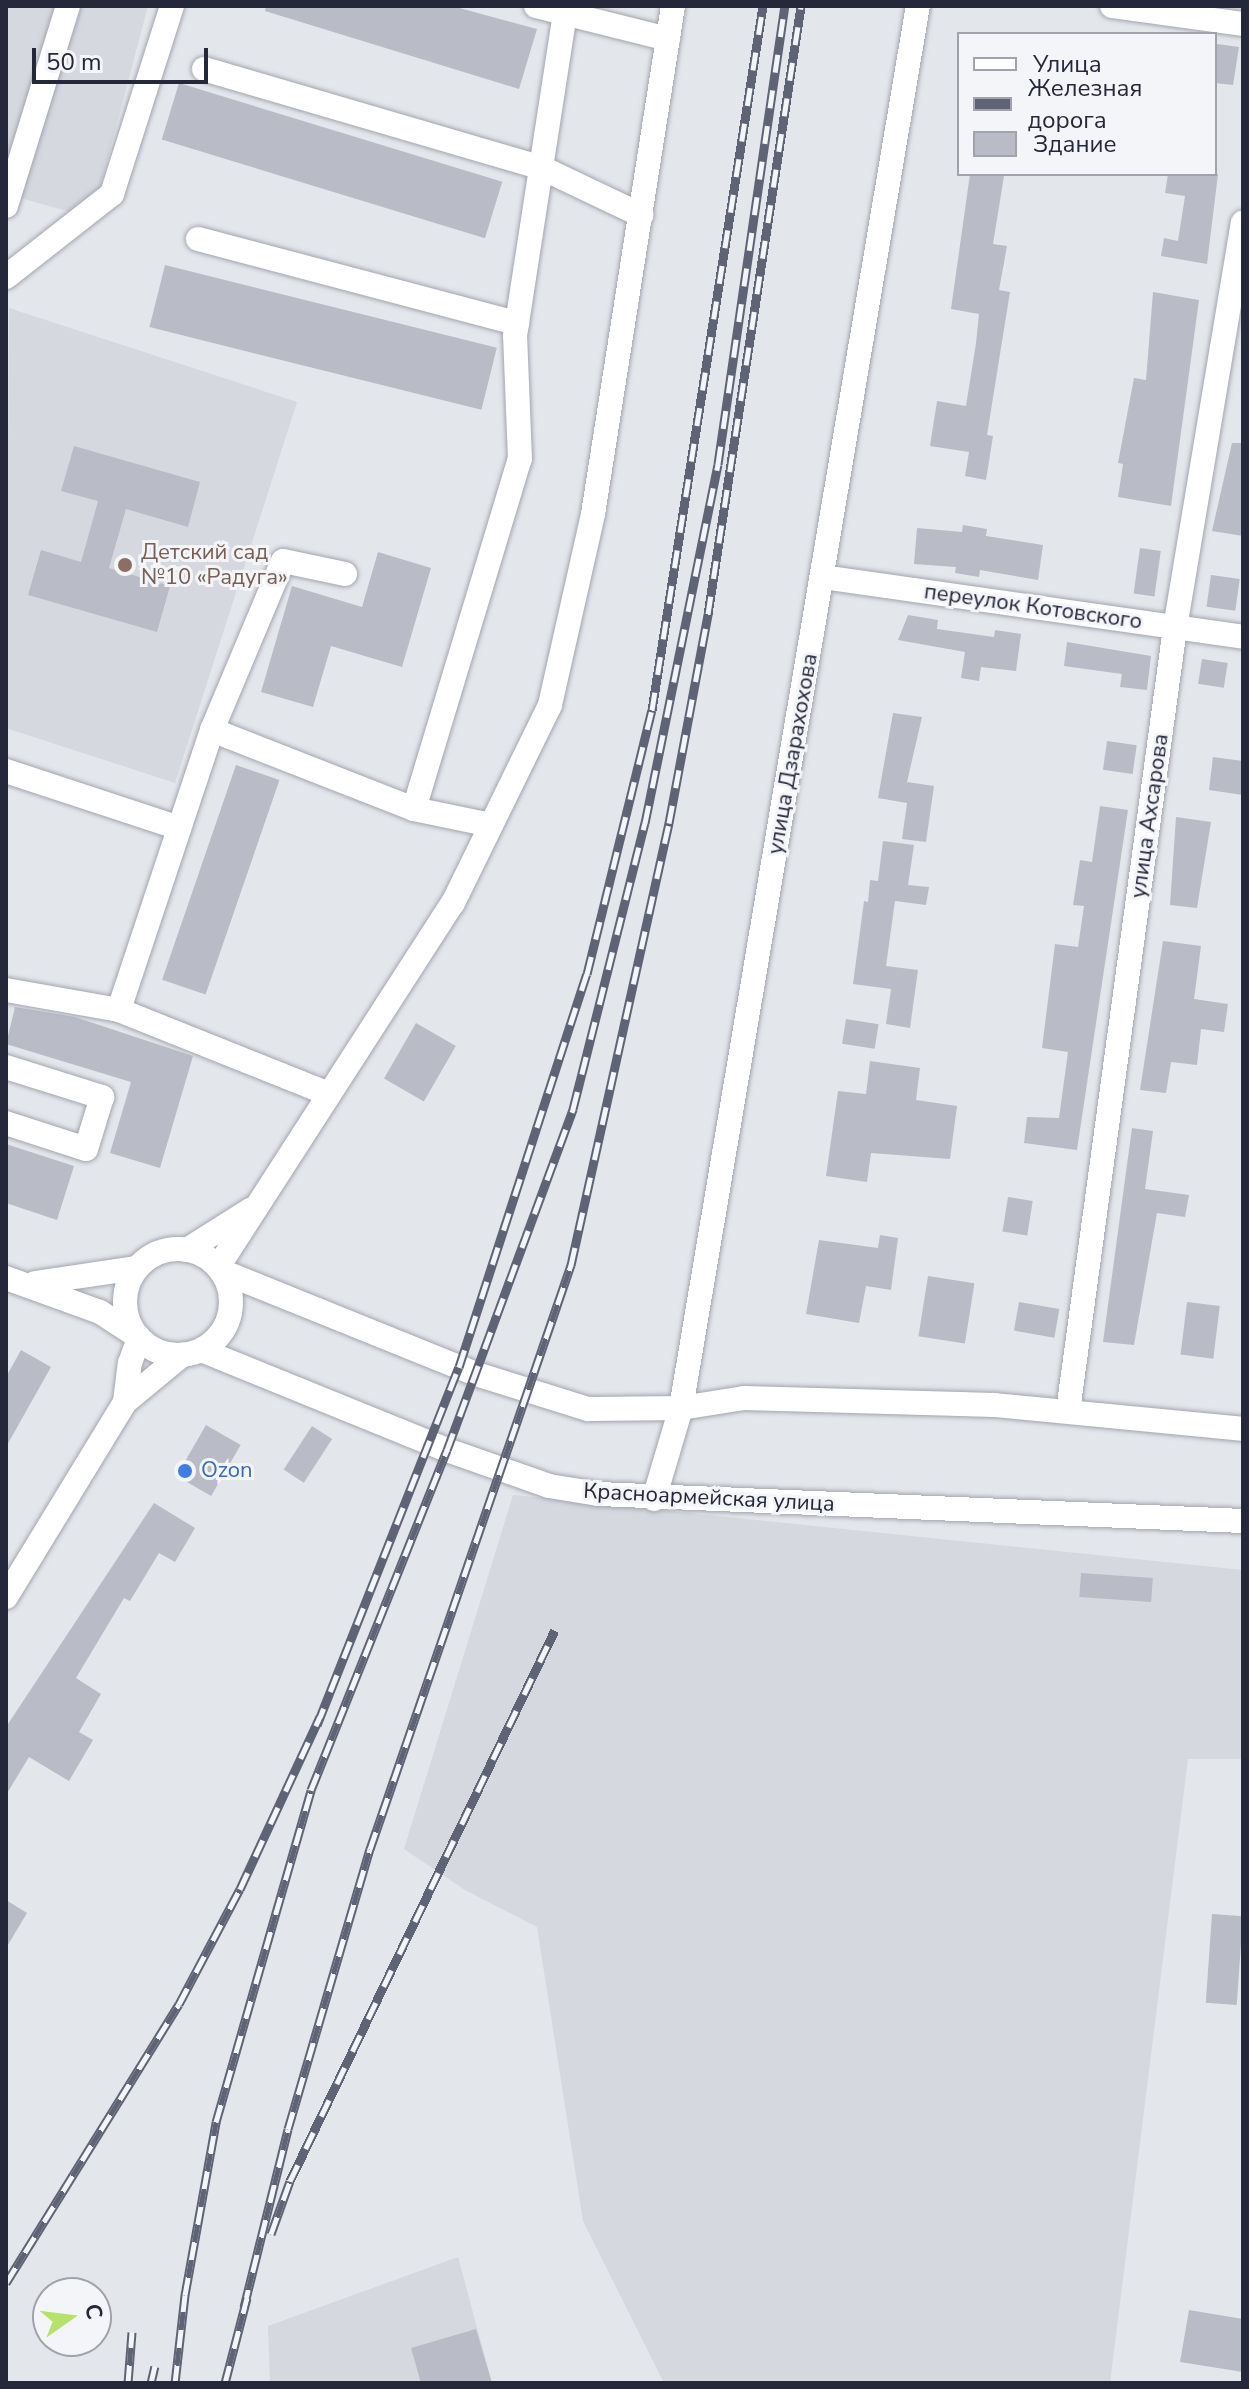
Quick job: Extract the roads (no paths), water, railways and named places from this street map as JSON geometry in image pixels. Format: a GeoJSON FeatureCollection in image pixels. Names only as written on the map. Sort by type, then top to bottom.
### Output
{"type":"FeatureCollection","features":[{"type":"Feature","properties":{"kind":"street"},"geometry":{"type":"LineString","coordinates":[[6,206],[68,6]]}},
{"type":"Feature","properties":{"kind":"street"},"geometry":{"type":"LineString","coordinates":[[6,277],[112,194],[172,6]]}},
{"type":"Feature","properties":{"kind":"street"},"geometry":{"type":"LineString","coordinates":[[536,6],[668,39]]}},
{"type":"Feature","properties":{"kind":"street"},"geometry":{"type":"LineString","coordinates":[[220,1269],[256,1206],[453,903],[550,705],[593,514],[673,6]]}},
{"type":"Feature","properties":{"kind":"street","name":"улица Дзарахохова"},"geometry":{"type":"LineString","coordinates":[[654,1499],[681,1408],[918,6]]}},
{"type":"Feature","properties":{"kind":"street"},"geometry":{"type":"LineString","coordinates":[[1112,6],[1243,24]]}},
{"type":"Feature","properties":{"kind":"street"},"geometry":{"type":"LineString","coordinates":[[414,809],[520,459],[517,323],[565,13]]}},
{"type":"Feature","properties":{"kind":"street"},"geometry":{"type":"LineString","coordinates":[[204,69],[542,168],[641,215]]}},
{"type":"Feature","properties":{"kind":"street","name":"улица Ахсарова"},"geometry":{"type":"LineString","coordinates":[[1068,1411],[1175,628],[1243,223]]}},
{"type":"Feature","properties":{"kind":"street"},"geometry":{"type":"LineString","coordinates":[[198,239],[517,323]]}},
{"type":"Feature","properties":{"kind":"street"},"geometry":{"type":"LineString","coordinates":[[119,1010],[212,730],[283,561],[345,574]]}},
{"type":"Feature","properties":{"kind":"street","name":"переулок Котовского"},"geometry":{"type":"LineString","coordinates":[[823,577],[1243,637]]}},
{"type":"Feature","properties":{"kind":"street"},"geometry":{"type":"LineString","coordinates":[[212,730],[414,809],[491,825]]}},
{"type":"Feature","properties":{"kind":"street"},"geometry":{"type":"LineString","coordinates":[[6,771],[179,828]]}},
{"type":"Feature","properties":{"kind":"street"},"geometry":{"type":"LineString","coordinates":[[6,990],[119,1010],[329,1094]]}},
{"type":"Feature","properties":{"kind":"street"},"geometry":{"type":"LineString","coordinates":[[6,1067],[102,1097],[86,1149],[6,1123]]}},
{"type":"Feature","properties":{"kind":"street"},"geometry":{"type":"LineString","coordinates":[[15,1281],[86,1279],[137,1268],[160,1252],[187,1250],[256,1206]]}},
{"type":"Feature","properties":{"kind":"street"},"geometry":{"type":"LineString","coordinates":[[187,1250],[220,1269],[473,1373],[569,1405],[681,1408],[744,1398],[1068,1411],[1243,1429]]}},
{"type":"Feature","properties":{"kind":"street"},"geometry":{"type":"LineString","coordinates":[[125,1402],[130,1363],[138,1337],[125,1302],[137,1268]]}},
{"type":"Feature","properties":{"kind":"street"},"geometry":{"type":"LineString","coordinates":[[6,1597],[125,1402],[192,1352],[228,1319],[230,1294],[220,1269]]}},
{"type":"Feature","properties":{"kind":"street","name":"Красноармейская улица"},"geometry":{"type":"LineString","coordinates":[[15,1281],[100,1312],[159,1351],[192,1352],[549,1486],[654,1499],[1243,1521]]}},
{"type":"Feature","properties":{"kind":"railway"},"geometry":{"type":"LineString","coordinates":[[317,1725],[459,1367],[587,974],[652,710],[763,6]]}},
{"type":"Feature","properties":{"kind":"railway"},"geometry":{"type":"LineString","coordinates":[[175,2383],[185,2295],[216,2122],[311,1790],[447,1450],[573,1109],[645,823],[718,464],[785,6]]}},
{"type":"Feature","properties":{"kind":"railway"},"geometry":{"type":"LineString","coordinates":[[244,2307],[288,2129],[370,1849],[571,1265],[669,823],[708,614],[801,6]]}},
{"type":"Feature","properties":{"kind":"railway"},"geometry":{"type":"LineString","coordinates":[[271,2234],[290,2181],[555,1630]]}},
{"type":"Feature","properties":{"kind":"railway"},"geometry":{"type":"LineString","coordinates":[[6,2283],[179,2004],[240,1889],[320,1717]]}},
{"type":"Feature","properties":{"kind":"railway"},"geometry":{"type":"LineString","coordinates":[[225,2383],[247,2298]]}},
{"type":"Feature","properties":{"kind":"railway"},"geometry":{"type":"LineString","coordinates":[[128,2383],[132,2332]]}},
{"type":"Feature","properties":{"kind":"railway"},"geometry":{"type":"LineString","coordinates":[[151,2383],[155,2366]]}},
{"type":"Feature","properties":{"kind":"place","name":"Детский сад №10 «Радуга»"},"geometry":{"type":"Point","coordinates":[125,565]}},
{"type":"Feature","properties":{"kind":"place","name":"Ozon"},"geometry":{"type":"Point","coordinates":[185,1471]}}]}
